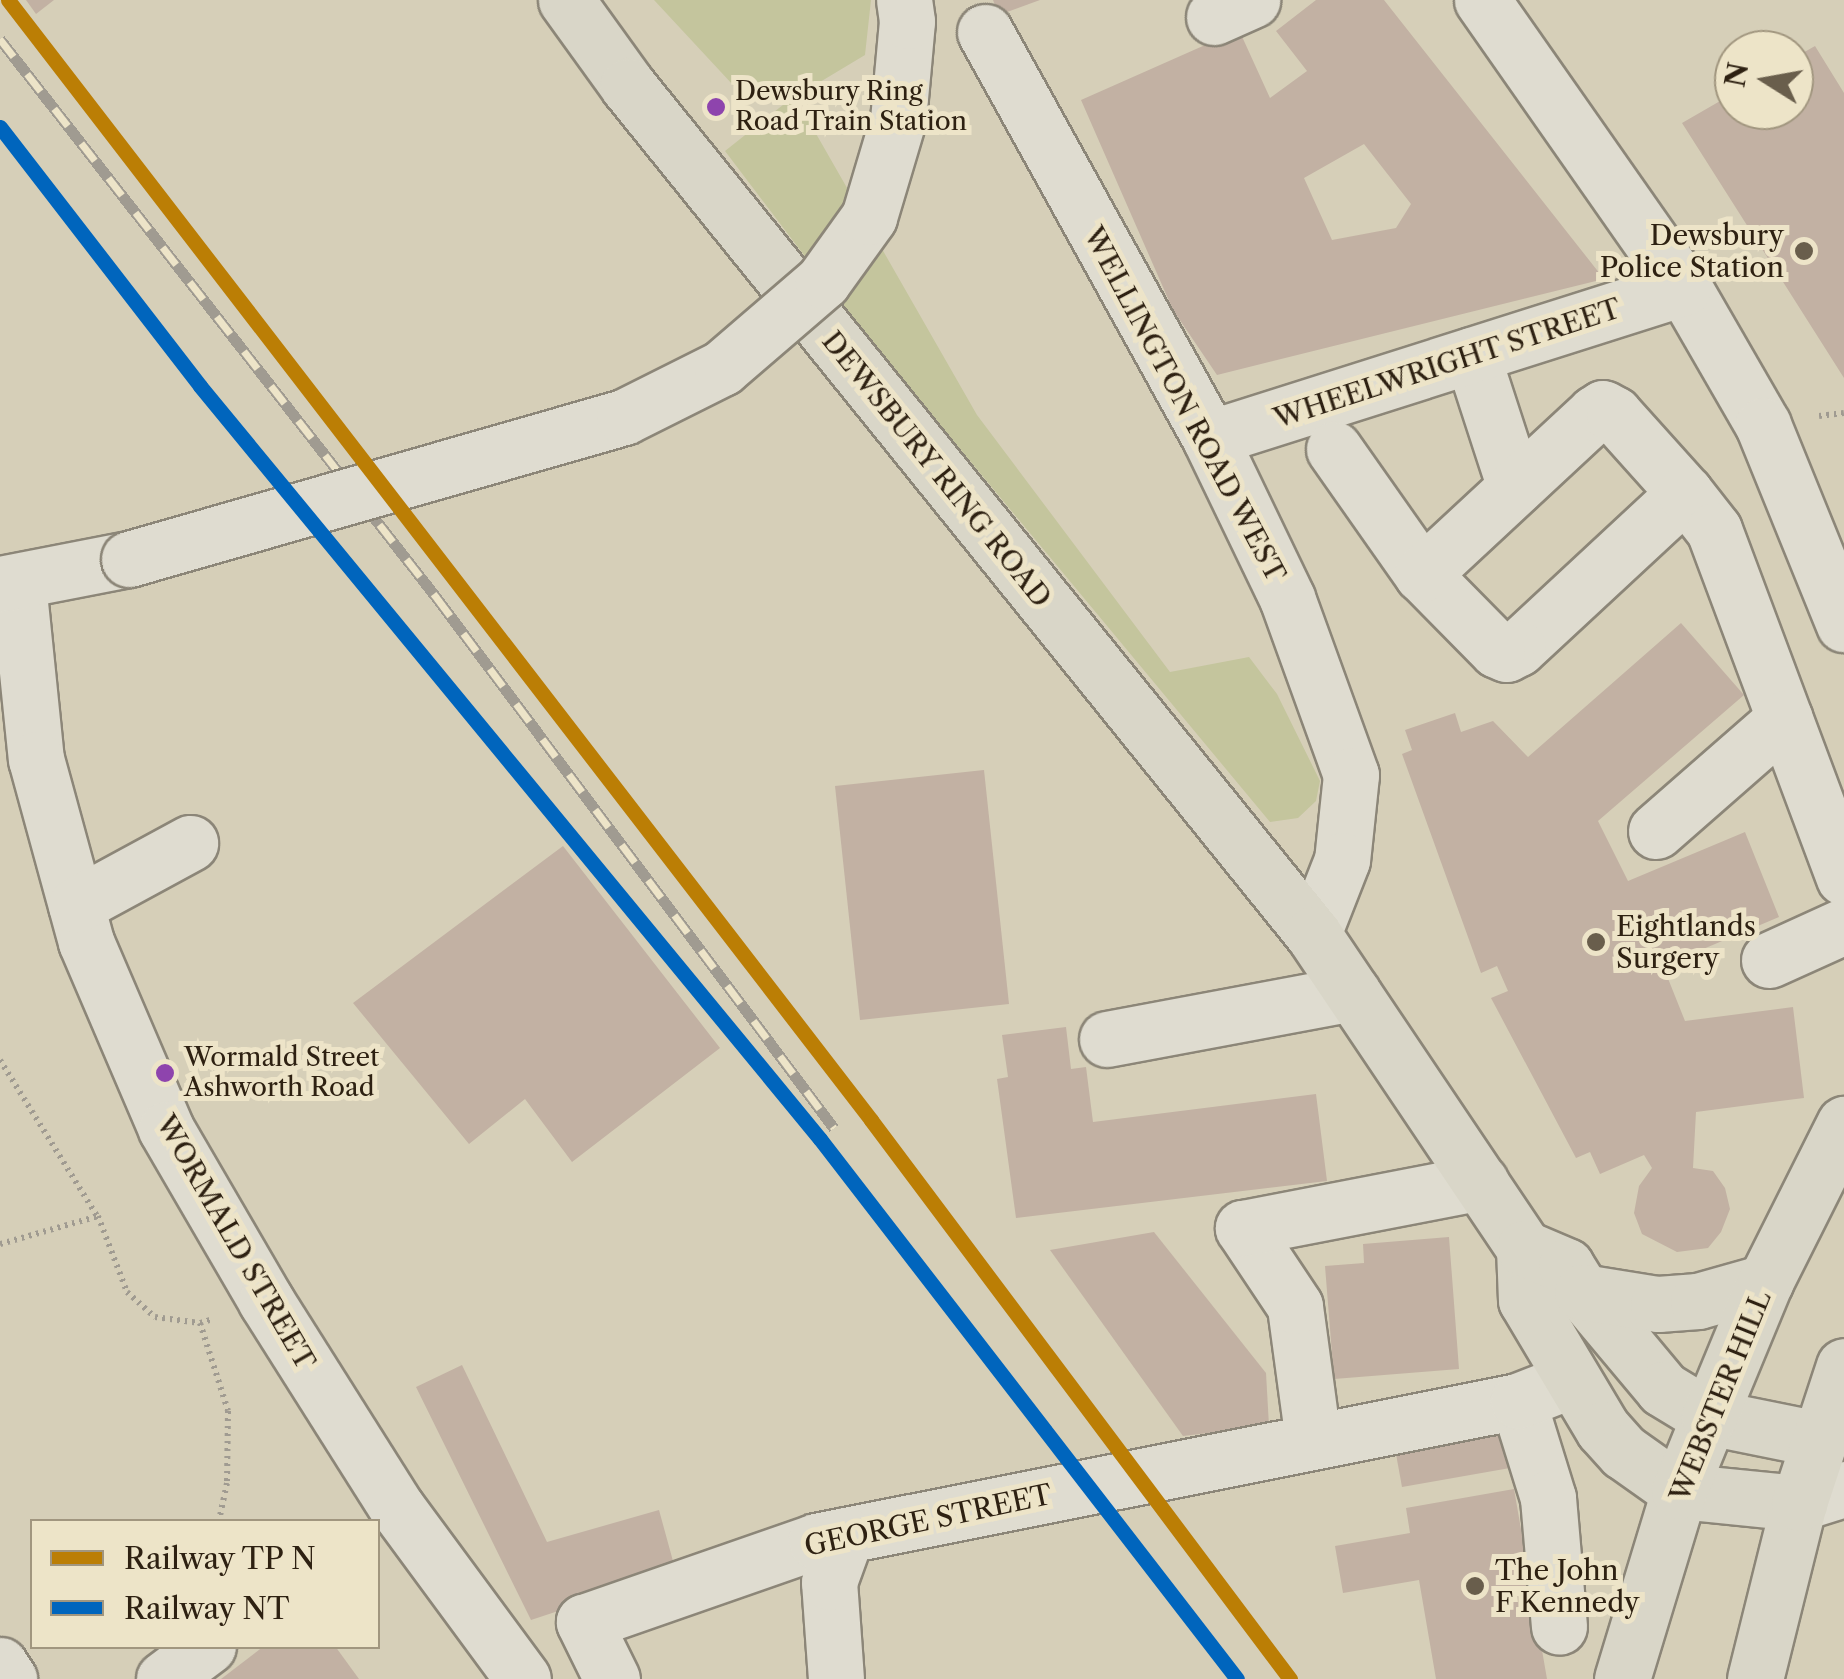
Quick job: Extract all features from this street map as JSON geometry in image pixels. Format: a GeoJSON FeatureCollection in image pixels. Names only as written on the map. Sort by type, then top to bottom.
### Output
{"type":"FeatureCollection","features":[{"type":"Feature","properties":{"kind":"highway","name":"DEWSBURY RING ROAD"},"geometry":{"type":"LineString","coordinates":[[566,0],[628,86],[1313,934]]}},
{"type":"Feature","properties":{"kind":"highway"},"geometry":{"type":"LineString","coordinates":[[1313,934],[1524,1248],[1526,1300],[1603,1429],[1624,1452],[1679,1491],[1822,1496]]}},
{"type":"Feature","properties":{"kind":"highway","name":"WEBSTER HILL"},"geometry":{"type":"LineString","coordinates":[[1622,1679],[1679,1491],[1766,1282],[1844,1124]]}},
{"type":"Feature","properties":{"kind":"highway"},"geometry":{"type":"LineString","coordinates":[[1524,1248],[1566,1266],[1582,1292],[1663,1389],[1709,1417],[1831,1446]]}},
{"type":"Feature","properties":{"kind":"highway"},"geometry":{"type":"LineString","coordinates":[[1582,1292],[1658,1304],[1698,1301],[1766,1282]]}},
{"type":"Feature","properties":{"kind":"highway"},"geometry":{"type":"LineString","coordinates":[[1755,1679],[1822,1496],[1844,1366]]}},
{"type":"Feature","properties":{"kind":"street"},"geometry":{"type":"LineString","coordinates":[[9,584],[128,559],[624,417],[722,368],[823,281],[869,216],[898,120],[904,0]]}},
{"type":"Feature","properties":{"kind":"street"},"geometry":{"type":"LineString","coordinates":[[1482,0],[1684,288],[1763,425],[1844,624]]}},
{"type":"Feature","properties":{"kind":"street","name":"WELLINGTON ROAD WEST"},"geometry":{"type":"LineString","coordinates":[[984,32],[1210,438],[1287,598],[1351,775],[1342,860],[1313,934]]}},
{"type":"Feature","properties":{"kind":"street","name":"WHEELWRIGHT STREET"},"geometry":{"type":"LineString","coordinates":[[1210,438],[1684,288]]}},
{"type":"Feature","properties":{"kind":"street"},"geometry":{"type":"LineString","coordinates":[[1490,350],[1528,475]]}},
{"type":"Feature","properties":{"kind":"street"},"geometry":{"type":"LineString","coordinates":[[1422,574],[1603,408],[1614,414],[1714,530],[1844,877]]}},
{"type":"Feature","properties":{"kind":"street"},"geometry":{"type":"LineString","coordinates":[[1334,450],[1422,574],[1497,650],[1506,654],[1518,648],[1686,493]]}},
{"type":"Feature","properties":{"kind":"street","name":"WORMALD STREET"},"geometry":{"type":"LineString","coordinates":[[9,584],[36,759],[86,942],[166,1129],[387,1515],[522,1679]]}},
{"type":"Feature","properties":{"kind":"street"},"geometry":{"type":"LineString","coordinates":[[1656,831],[1785,718]]}},
{"type":"Feature","properties":{"kind":"street"},"geometry":{"type":"LineString","coordinates":[[76,904],[190,843]]}},
{"type":"Feature","properties":{"kind":"street"},"geometry":{"type":"LineString","coordinates":[[1769,960],[1844,926]]}},
{"type":"Feature","properties":{"kind":"street"},"geometry":{"type":"LineString","coordinates":[[1107,1039],[1353,993]]}},
{"type":"Feature","properties":{"kind":"street"},"geometry":{"type":"LineString","coordinates":[[1313,1440],[1295,1306],[1242,1228],[1481,1182]]}},
{"type":"Feature","properties":{"kind":"street"},"geometry":{"type":"LineString","coordinates":[[1559,1627],[1548,1498],[1518,1401],[1572,1380]]}},
{"type":"Feature","properties":{"kind":"street","name":"GEORGE STREET"},"geometry":{"type":"LineString","coordinates":[[612,1679],[584,1622],[819,1530],[1518,1401]]}},
{"type":"Feature","properties":{"kind":"street"},"geometry":{"type":"LineString","coordinates":[[819,1530],[830,1582],[836,1679]]}},
{"type":"Feature","properties":{"kind":"street"},"geometry":{"type":"LineString","coordinates":[[164,1679],[204,1649]]}},
{"type":"Feature","properties":{"kind":"street"},"geometry":{"type":"LineString","coordinates":[[0,1666],[9,1679]]}},
{"type":"Feature","properties":{"kind":"path"},"geometry":{"type":"LineString","coordinates":[[0,1060],[98,1216],[127,1292],[155,1317],[200,1323],[228,1410],[227,1483],[221,1519]]}},
{"type":"Feature","properties":{"kind":"path"},"geometry":{"type":"LineString","coordinates":[[0,1244],[98,1216]]}},
{"type":"Feature","properties":{"kind":"green space"},"geometry":{"type":"Polygon","coordinates":[[[654,0],[871,0],[865,55],[795,97],[977,415],[1170,672],[1249,657],[1277,694],[1320,781],[1316,801],[1298,818],[1270,822],[857,325],[725,151],[793,97],[733,85],[654,0]]]}},
{"type":"Feature","properties":{"kind":"building"},"geometry":{"type":"Polygon","coordinates":[[[26,0],[54,0],[36,14],[26,0]]]}},
{"type":"Feature","properties":{"kind":"building"},"geometry":{"type":"Polygon","coordinates":[[[993,0],[1040,0],[999,15],[993,0]]]}},
{"type":"Feature","properties":{"kind":"building"},"geometry":{"type":"Polygon","coordinates":[[[1316,0],[1384,0],[1604,279],[1217,375],[1173,310],[1081,100],[1239,30],[1270,98],[1307,71],[1276,31],[1316,0]],[[1364,144],[1304,178],[1332,240],[1396,228],[1411,204],[1364,144]]]}},
{"type":"Feature","properties":{"kind":"building","name":"Dewsbury Police Station"},"geometry":{"type":"Polygon","coordinates":[[[1814,47],[1844,93],[1844,378],[1682,123],[1714,105],[1714,130],[1814,130],[1814,47]]]}},
{"type":"Feature","properties":{"kind":"building","name":"Eightlands Surgery"},"geometry":{"type":"Polygon","coordinates":[[[1681,623],[1744,695],[1598,821],[1628,881],[1745,832],[1779,917],[1663,966],[1685,1021],[1793,1007],[1804,1098],[1696,1112],[1693,1168],[1713,1171],[1725,1188],[1730,1209],[1721,1232],[1708,1248],[1677,1252],[1642,1234],[1634,1213],[1639,1186],[1652,1168],[1644,1155],[1600,1174],[1590,1152],[1576,1158],[1491,998],[1508,991],[1497,966],[1481,973],[1402,754],[1412,750],[1405,730],[1455,713],[1461,732],[1493,721],[1528,757],[1681,623]]]}},
{"type":"Feature","properties":{"kind":"building"},"geometry":{"type":"Polygon","coordinates":[[[984,770],[1009,1004],[860,1020],[835,786],[984,770]]]}},
{"type":"Feature","properties":{"kind":"building"},"geometry":{"type":"Polygon","coordinates":[[[563,846],[720,1048],[572,1162],[525,1099],[469,1144],[353,1003],[563,846]]]}},
{"type":"Feature","properties":{"kind":"building"},"geometry":{"type":"Polygon","coordinates":[[[1066,1027],[1071,1069],[1086,1067],[1093,1122],[1316,1094],[1327,1181],[1016,1218],[997,1079],[1008,1077],[1002,1035],[1066,1027]]]}},
{"type":"Feature","properties":{"kind":"building"},"geometry":{"type":"Polygon","coordinates":[[[1154,1232],[1266,1373],[1269,1426],[1183,1436],[1050,1250],[1154,1232]]]}},
{"type":"Feature","properties":{"kind":"building"},"geometry":{"type":"Polygon","coordinates":[[[1449,1237],[1459,1369],[1334,1379],[1325,1266],[1364,1263],[1363,1244],[1449,1237]]]}},
{"type":"Feature","properties":{"kind":"building"},"geometry":{"type":"Polygon","coordinates":[[[462,1365],[547,1542],[659,1510],[676,1572],[531,1620],[416,1387],[462,1365]]]}},
{"type":"Feature","properties":{"kind":"building"},"geometry":{"type":"Polygon","coordinates":[[[1503,1424],[1510,1468],[1402,1487],[1394,1443],[1503,1424]]]}},
{"type":"Feature","properties":{"kind":"building","name":"The John F Kennedy"},"geometry":{"type":"Polygon","coordinates":[[[1514,1489],[1547,1679],[1436,1679],[1419,1580],[1343,1593],[1335,1546],[1410,1533],[1406,1508],[1514,1489]]]}},
{"type":"Feature","properties":{"kind":"building"},"geometry":{"type":"Polygon","coordinates":[[[260,1649],[337,1649],[359,1679],[221,1679],[260,1649]]]}},
{"type":"Feature","properties":{"kind":"railway"},"geometry":{"type":"LineString","coordinates":[[0,39],[437,598],[834,1128]]}},
{"type":"Feature","properties":{"kind":"transit line"},"geometry":{"type":"LineString","coordinates":[[8,0],[871,1120],[1290,1679]]}},
{"type":"Feature","properties":{"kind":"rail line","name":"NT"},"geometry":{"type":"LineString","coordinates":[[0,127],[200,386],[820,1139],[1237,1679]]}},
{"type":"Feature","properties":{"kind":"place","name":"Dewsbury Ring Road Train Station"},"geometry":{"type":"Point","coordinates":[716,107]}},
{"type":"Feature","properties":{"kind":"place","name":"Dewsbury Police Station"},"geometry":{"type":"Point","coordinates":[1804,251]}},
{"type":"Feature","properties":{"kind":"place","name":"Eightlands Surgery"},"geometry":{"type":"Point","coordinates":[1596,942]}},
{"type":"Feature","properties":{"kind":"place","name":"Wormald Street Ashworth Road"},"geometry":{"type":"Point","coordinates":[165,1073]}},
{"type":"Feature","properties":{"kind":"place","name":"The John F Kennedy"},"geometry":{"type":"Point","coordinates":[1475,1586]}}]}
